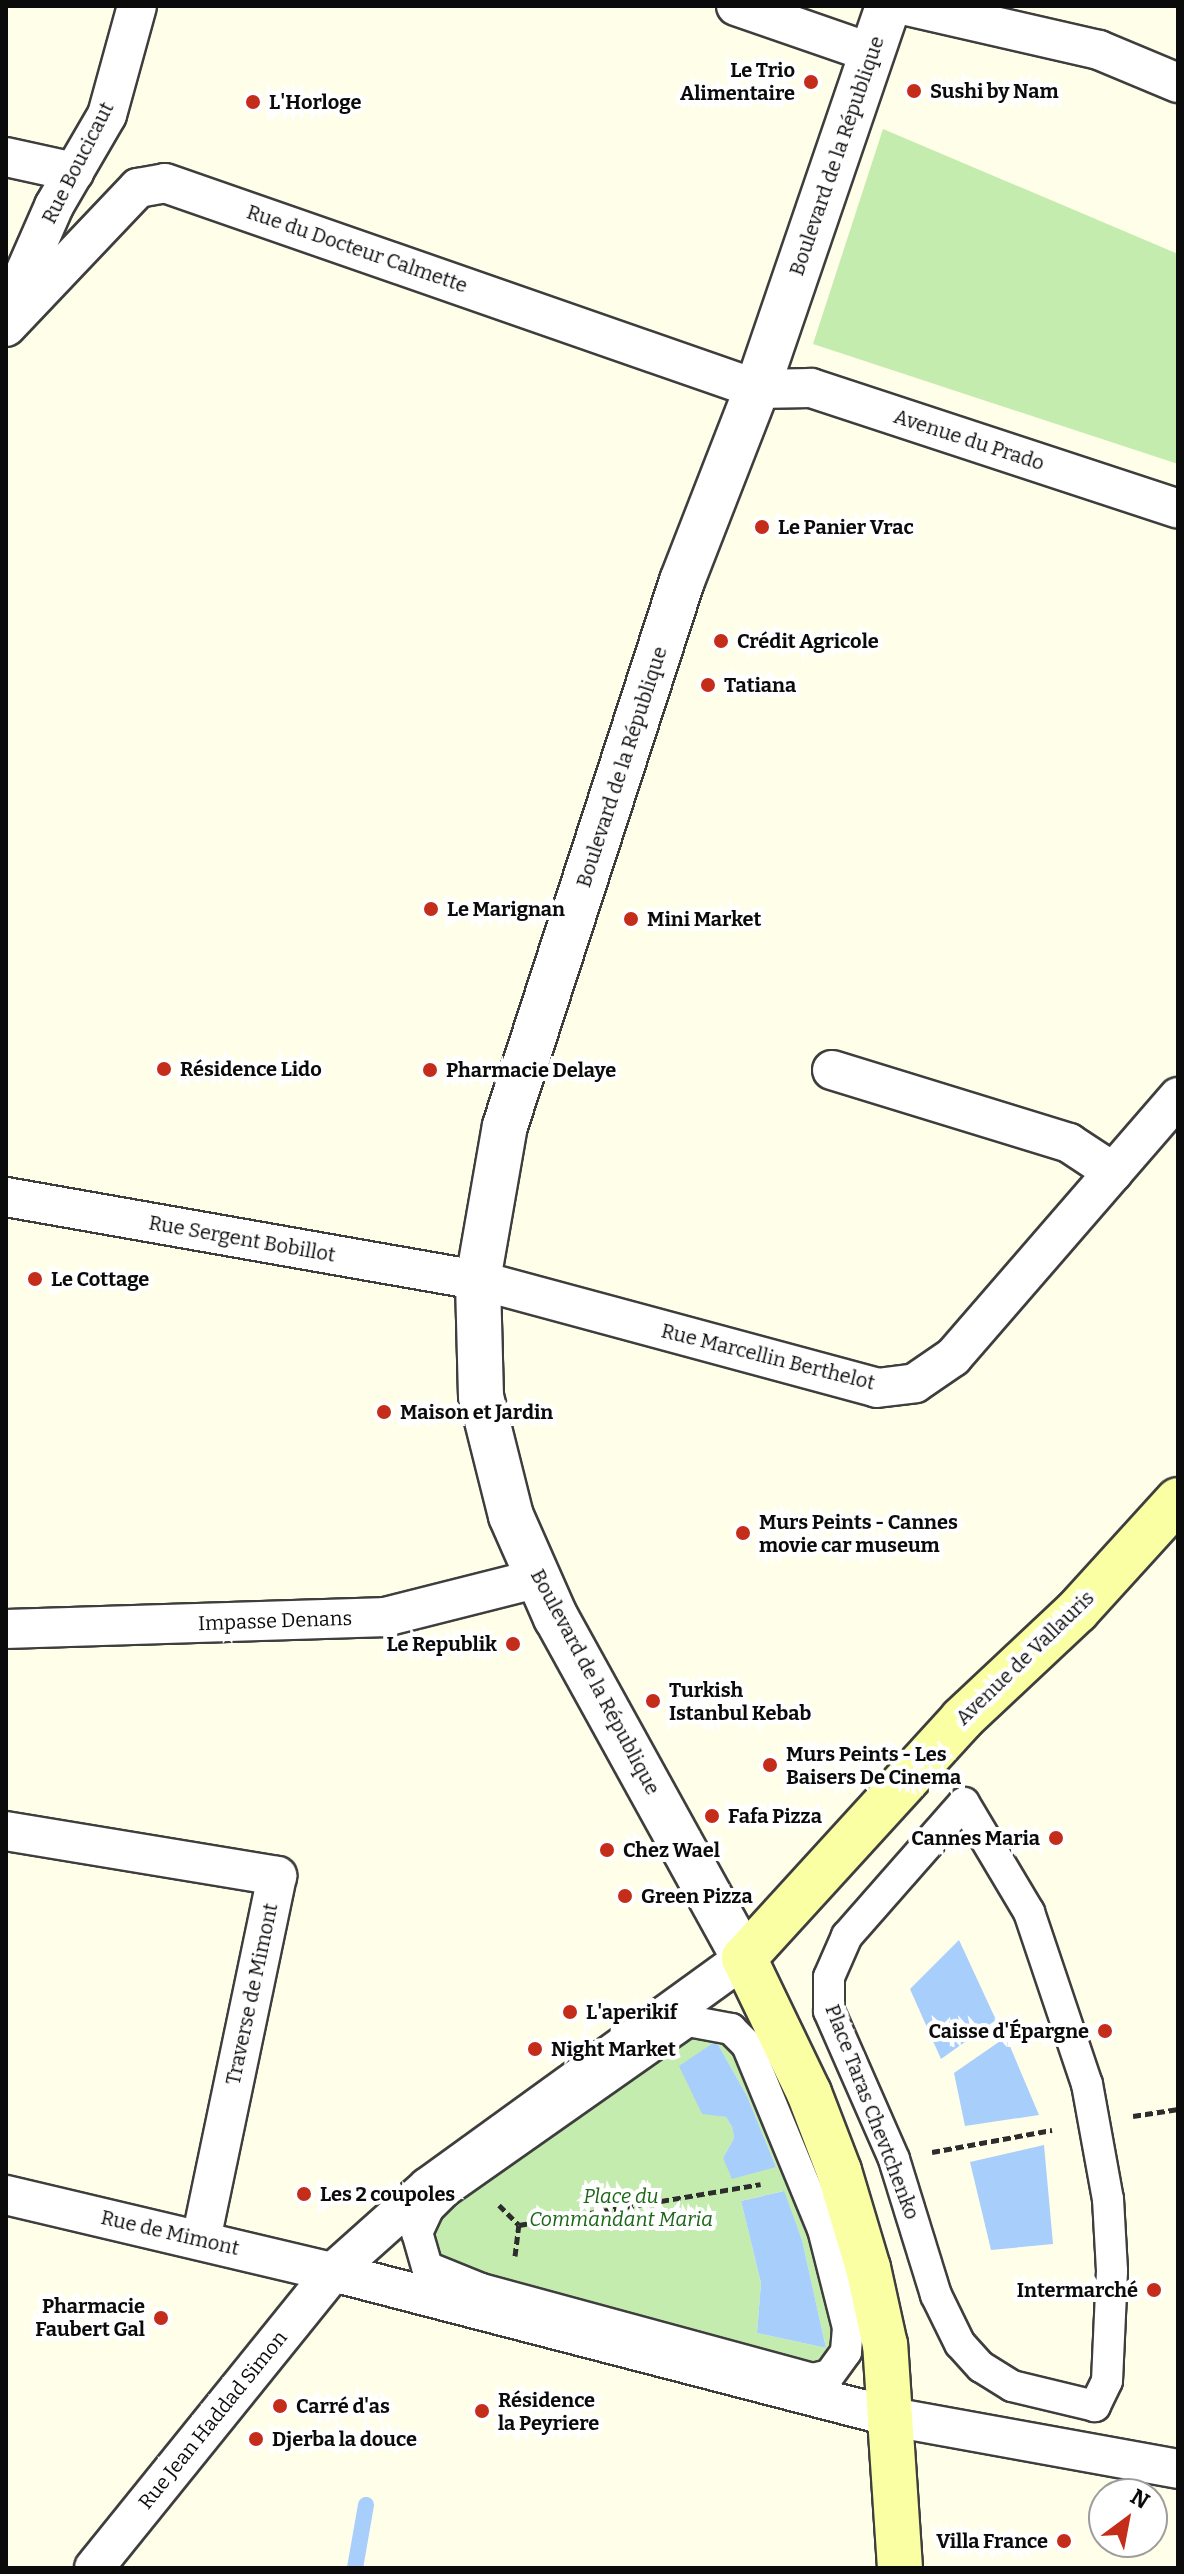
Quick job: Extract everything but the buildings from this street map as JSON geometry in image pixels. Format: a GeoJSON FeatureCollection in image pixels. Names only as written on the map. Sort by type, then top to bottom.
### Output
{"type":"FeatureCollection","features":[{"type":"Feature","properties":{"kind":"main road","name":"Avenue de Vallauris"},"geometry":{"type":"LineString","coordinates":[[744,1958],[962,1719],[1077,1611],[1178,1500]]}},
{"type":"Feature","properties":{"kind":"main road","name":"Boulevard de la République"},"geometry":{"type":"LineString","coordinates":[[744,1958],[809,2093],[839,2171],[877,2306],[892,2417],[900,2568]]}},
{"type":"Feature","properties":{"kind":"street","name":"Rue Boucicaut"},"geometry":{"type":"LineString","coordinates":[[6,315],[74,172],[107,115],[137,6]]}},
{"type":"Feature","properties":{"kind":"street"},"geometry":{"type":"LineString","coordinates":[[736,6],[872,53]]}},
{"type":"Feature","properties":{"kind":"street","name":"Boulevard de la République"},"geometry":{"type":"LineString","coordinates":[[744,1958],[539,1578],[511,1516],[481,1397],[478,1280],[505,1126],[682,581],[757,389],[888,6]]}},
{"type":"Feature","properties":{"kind":"street"},"geometry":{"type":"LineString","coordinates":[[907,6],[1085,46],[1178,83]]}},
{"type":"Feature","properties":{"kind":"street"},"geometry":{"type":"LineString","coordinates":[[6,157],[74,172]]}},
{"type":"Feature","properties":{"kind":"street","name":"Rue du Docteur Calmette"},"geometry":{"type":"LineString","coordinates":[[6,327],[138,188],[165,183],[757,389]]}},
{"type":"Feature","properties":{"kind":"street","name":"Avenue du Prado"},"geometry":{"type":"LineString","coordinates":[[757,389],[811,388],[1178,509]]}},
{"type":"Feature","properties":{"kind":"street"},"geometry":{"type":"LineString","coordinates":[[832,1070],[1069,1143],[1113,1172]]}},
{"type":"Feature","properties":{"kind":"street","name":"Rue Marcellin Berthelot"},"geometry":{"type":"LineString","coordinates":[[478,1280],[877,1388],[915,1383],[953,1357],[1178,1097]]}},
{"type":"Feature","properties":{"kind":"street","name":"Rue Sergent Bobillot"},"geometry":{"type":"LineString","coordinates":[[6,1197],[478,1280]]}},
{"type":"Feature","properties":{"kind":"street","name":"Impasse Denans"},"geometry":{"type":"LineString","coordinates":[[6,1629],[385,1617],[539,1578]]}},
{"type":"Feature","properties":{"kind":"street","name":"Place Taras Chevtchenko"},"geometry":{"type":"LineString","coordinates":[[964,1803],[1029,1912],[1080,2058],[1108,2199],[1112,2271],[1107,2381],[1095,2406],[1012,2386],[981,2367],[960,2344],[936,2295],[894,2159],[829,2011],[829,1977],[847,1936],[964,1803]]}},
{"type":"Feature","properties":{"kind":"street","name":"Traverse de Mimont"},"geometry":{"type":"LineString","coordinates":[[6,1831],[277,1876],[201,2240]]}},
{"type":"Feature","properties":{"kind":"street"},"geometry":{"type":"LineString","coordinates":[[333,2272],[428,2187],[744,1958]]}},
{"type":"Feature","properties":{"kind":"street"},"geometry":{"type":"LineString","coordinates":[[688,2021],[731,2029],[747,2045],[802,2177],[823,2229],[848,2328],[839,2366],[813,2379],[481,2289],[427,2267],[417,2233],[428,2209],[468,2176],[688,2021]]}},
{"type":"Feature","properties":{"kind":"street","name":"Rue de Mimont"},"geometry":{"type":"LineString","coordinates":[[6,2195],[333,2272]]}},
{"type":"Feature","properties":{"kind":"street"},"geometry":{"type":"LineString","coordinates":[[333,2272],[892,2417],[1178,2469]]}},
{"type":"Feature","properties":{"kind":"street","name":"Rue Jean Haddad Simon"},"geometry":{"type":"LineString","coordinates":[[94,2568],[333,2272]]}},
{"type":"Feature","properties":{"kind":"path"},"geometry":{"type":"LineString","coordinates":[[894,2159],[1094,2123]]}},
{"type":"Feature","properties":{"kind":"path"},"geometry":{"type":"LineString","coordinates":[[468,2176],[519,2225],[802,2177]]}},
{"type":"Feature","properties":{"kind":"green space"},"geometry":{"type":"Polygon","coordinates":[[[883,129],[1178,254],[1178,464],[813,344],[883,129]]]}},
{"type":"Feature","properties":{"kind":"green space","name":"Place du Commandant Maria"},"geometry":{"type":"Polygon","coordinates":[[[688,2021],[731,2029],[848,2328],[829,2375],[427,2267],[428,2209],[688,2021]],[[716,2041],[701,2113],[726,2117],[732,2127],[734,2138],[723,2158],[776,2167],[747,2096],[716,2041]],[[783,2191],[741,2201],[761,2283],[757,2333],[826,2348],[802,2240],[783,2191]]]}},
{"type":"Feature","properties":{"kind":"water"},"geometry":{"type":"Polygon","coordinates":[[[959,1940],[996,2020],[941,2059],[910,1989],[959,1940]]]}},
{"type":"Feature","properties":{"kind":"water"},"geometry":{"type":"Polygon","coordinates":[[[1006,2037],[1039,2115],[965,2126],[954,2073],[1006,2037]]]}},
{"type":"Feature","properties":{"kind":"water"},"geometry":{"type":"Polygon","coordinates":[[[716,2041],[747,2096],[776,2167],[732,2179],[723,2158],[734,2138],[732,2127],[726,2117],[702,2114],[679,2066],[716,2041]]]}},
{"type":"Feature","properties":{"kind":"water"},"geometry":{"type":"Polygon","coordinates":[[[1044,2145],[1053,2244],[991,2250],[970,2162],[1044,2145]]]}},
{"type":"Feature","properties":{"kind":"water"},"geometry":{"type":"Polygon","coordinates":[[[784,2191],[802,2240],[826,2348],[757,2333],[761,2283],[741,2201],[784,2191]]]}},
{"type":"Feature","properties":{"kind":"waterway"},"geometry":{"type":"LineString","coordinates":[[355,2568],[366,2505]]}},
{"type":"Feature","properties":{"kind":"place","name":"Le Trio Alimentaire"},"geometry":{"type":"Point","coordinates":[811,82]}},
{"type":"Feature","properties":{"kind":"place","name":"Sushi by Nam"},"geometry":{"type":"Point","coordinates":[914,91]}},
{"type":"Feature","properties":{"kind":"place","name":"L'Horloge"},"geometry":{"type":"Point","coordinates":[253,102]}},
{"type":"Feature","properties":{"kind":"place","name":"Le Panier Vrac"},"geometry":{"type":"Point","coordinates":[762,527]}},
{"type":"Feature","properties":{"kind":"place","name":"Crédit Agricole"},"geometry":{"type":"Point","coordinates":[721,641]}},
{"type":"Feature","properties":{"kind":"place","name":"Tatiana"},"geometry":{"type":"Point","coordinates":[708,685]}},
{"type":"Feature","properties":{"kind":"place","name":"Le Marignan"},"geometry":{"type":"Point","coordinates":[431,909]}},
{"type":"Feature","properties":{"kind":"place","name":"Mini Market"},"geometry":{"type":"Point","coordinates":[631,919]}},
{"type":"Feature","properties":{"kind":"place","name":"Résidence Lido"},"geometry":{"type":"Point","coordinates":[164,1069]}},
{"type":"Feature","properties":{"kind":"place","name":"Pharmacie Delaye"},"geometry":{"type":"Point","coordinates":[430,1070]}},
{"type":"Feature","properties":{"kind":"place","name":"Le Cottage"},"geometry":{"type":"Point","coordinates":[35,1279]}},
{"type":"Feature","properties":{"kind":"place","name":"Maison et Jardin"},"geometry":{"type":"Point","coordinates":[384,1412]}},
{"type":"Feature","properties":{"kind":"place","name":"Murs Peints - Cannes movie car museum"},"geometry":{"type":"Point","coordinates":[743,1533]}},
{"type":"Feature","properties":{"kind":"place","name":"Le Republik"},"geometry":{"type":"Point","coordinates":[513,1644]}},
{"type":"Feature","properties":{"kind":"place","name":"Turkish Istanbul Kebab"},"geometry":{"type":"Point","coordinates":[653,1701]}},
{"type":"Feature","properties":{"kind":"place","name":"Murs Peints - Les Baisers De Cinema"},"geometry":{"type":"Point","coordinates":[770,1765]}},
{"type":"Feature","properties":{"kind":"place","name":"Fafa Pizza"},"geometry":{"type":"Point","coordinates":[712,1816]}},
{"type":"Feature","properties":{"kind":"place","name":"Cannes Maria"},"geometry":{"type":"Point","coordinates":[1056,1838]}},
{"type":"Feature","properties":{"kind":"place","name":"Chez Wael"},"geometry":{"type":"Point","coordinates":[607,1850]}},
{"type":"Feature","properties":{"kind":"place","name":"Green Pizza"},"geometry":{"type":"Point","coordinates":[625,1896]}},
{"type":"Feature","properties":{"kind":"place","name":"L'aperikif"},"geometry":{"type":"Point","coordinates":[570,2012]}},
{"type":"Feature","properties":{"kind":"place","name":"Caisse d'Épargne"},"geometry":{"type":"Point","coordinates":[1105,2031]}},
{"type":"Feature","properties":{"kind":"place","name":"Night Market"},"geometry":{"type":"Point","coordinates":[535,2049]}},
{"type":"Feature","properties":{"kind":"place","name":"Les 2 coupoles"},"geometry":{"type":"Point","coordinates":[304,2194]}},
{"type":"Feature","properties":{"kind":"place","name":"Intermarché"},"geometry":{"type":"Point","coordinates":[1154,2290]}},
{"type":"Feature","properties":{"kind":"place","name":"Pharmacie Faubert Gal"},"geometry":{"type":"Point","coordinates":[161,2318]}},
{"type":"Feature","properties":{"kind":"place","name":"Carré d'as"},"geometry":{"type":"Point","coordinates":[280,2406]}},
{"type":"Feature","properties":{"kind":"place","name":"Résidence la Peyriere"},"geometry":{"type":"Point","coordinates":[482,2411]}},
{"type":"Feature","properties":{"kind":"place","name":"Djerba la douce"},"geometry":{"type":"Point","coordinates":[256,2439]}},
{"type":"Feature","properties":{"kind":"place","name":"Villa France"},"geometry":{"type":"Point","coordinates":[1064,2541]}}]}
